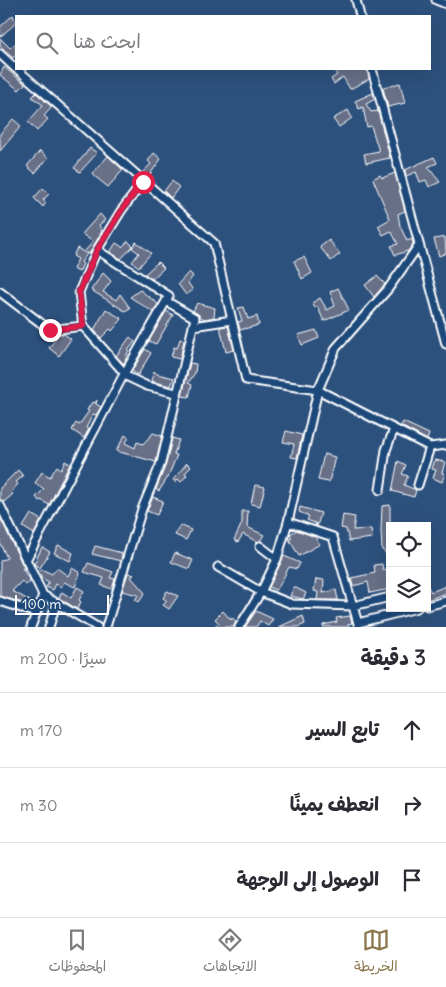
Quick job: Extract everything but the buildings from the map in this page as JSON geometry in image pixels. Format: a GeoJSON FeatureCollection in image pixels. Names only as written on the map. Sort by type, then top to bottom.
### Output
{"type":"FeatureCollection","features":[{"type":"Feature","properties":{"kind":"street"},"geometry":{"type":"LineString","coordinates":[[356,0],[360,15]]}},
{"type":"Feature","properties":{"kind":"street"},"geometry":{"type":"LineString","coordinates":[[436,0],[446,4]]}},
{"type":"Feature","properties":{"kind":"street"},"geometry":{"type":"LineString","coordinates":[[0,54],[15,68]]}},
{"type":"Feature","properties":{"kind":"street"},"geometry":{"type":"LineString","coordinates":[[17,70],[214,243],[246,380],[318,390],[430,447],[446,445]]}},
{"type":"Feature","properties":{"kind":"street"},"geometry":{"type":"LineString","coordinates":[[372,70],[446,344]]}},
{"type":"Feature","properties":{"kind":"street"},"geometry":{"type":"LineString","coordinates":[[143,182],[121,211],[97,250],[79,292],[83,326],[124,374],[147,386],[176,393]]}},
{"type":"Feature","properties":{"kind":"street"},"geometry":{"type":"LineString","coordinates":[[239,627],[261,592],[277,559],[288,522],[318,390],[336,348],[388,289],[420,246]]}},
{"type":"Feature","properties":{"kind":"street"},"geometry":{"type":"LineString","coordinates":[[26,560],[124,374],[169,296],[97,250]]}},
{"type":"Feature","properties":{"kind":"street"},"geometry":{"type":"LineString","coordinates":[[0,292],[50,330],[83,326]]}},
{"type":"Feature","properties":{"kind":"street"},"geometry":{"type":"LineString","coordinates":[[106,627],[142,509],[161,463],[195,318],[166,301]]}},
{"type":"Feature","properties":{"kind":"street"},"geometry":{"type":"LineString","coordinates":[[193,326],[232,320]]}},
{"type":"Feature","properties":{"kind":"street"},"geometry":{"type":"LineString","coordinates":[[380,490],[386,450],[394,429]]}},
{"type":"Feature","properties":{"kind":"street"},"geometry":{"type":"LineString","coordinates":[[418,485],[430,447]]}},
{"type":"Feature","properties":{"kind":"street"},"geometry":{"type":"LineString","coordinates":[[0,506],[43,595],[97,627]]}},
{"type":"Feature","properties":{"kind":"street"},"geometry":{"type":"LineString","coordinates":[[288,522],[333,536],[358,625],[403,612]]}},
{"type":"Feature","properties":{"kind":"street"},"geometry":{"type":"LineString","coordinates":[[260,546],[277,559]]}},
{"type":"Feature","properties":{"kind":"street"},"geometry":{"type":"LineString","coordinates":[[218,567],[261,592],[292,604],[353,606],[386,598]]}},
{"type":"Feature","properties":{"kind":"street"},"geometry":{"type":"LineString","coordinates":[[31,627],[43,595]]}},
{"type":"Feature","properties":{"kind":"street"},"geometry":{"type":"LineString","coordinates":[[0,601],[36,613]]}},
{"type":"Feature","properties":{"kind":"street"},"geometry":{"type":"LineString","coordinates":[[431,605],[446,601]]}},
{"type":"Feature","properties":{"kind":"street"},"geometry":{"type":"LineString","coordinates":[[49,627],[56,604]]}},
{"type":"Feature","properties":{"kind":"route"},"geometry":{"type":"LineString","coordinates":[[50,330],[83,326],[79,292],[97,250],[121,211],[143,182]]}}]}
